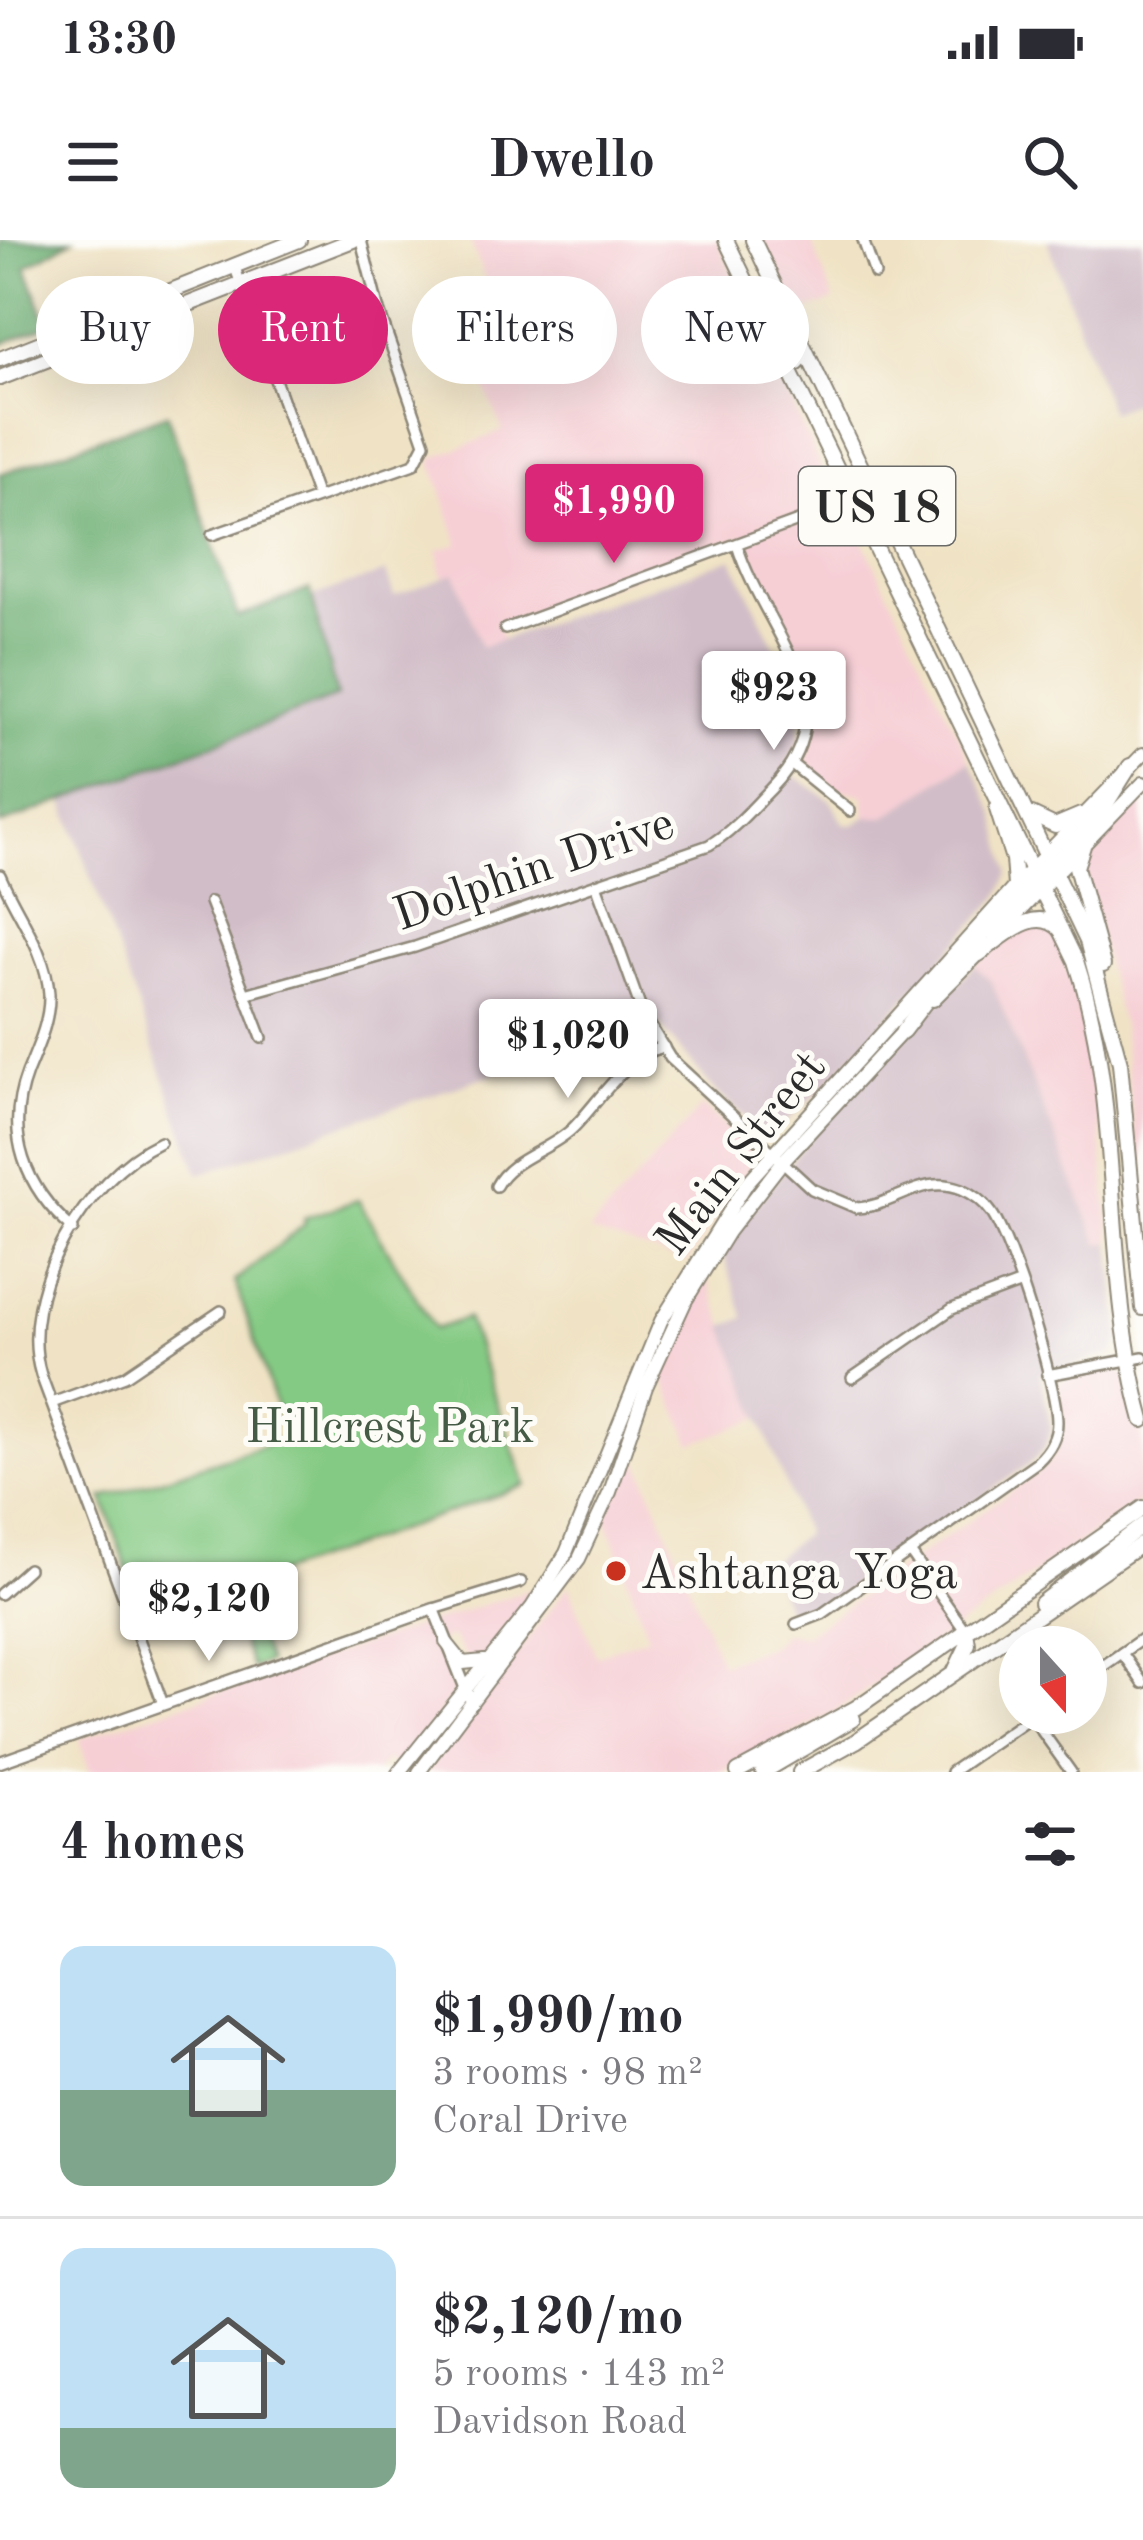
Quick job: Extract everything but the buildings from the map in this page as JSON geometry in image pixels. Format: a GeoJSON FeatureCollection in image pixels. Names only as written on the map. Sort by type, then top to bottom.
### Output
{"type":"FeatureCollection","features":[{"type":"Feature","properties":{"kind":"main road"},"geometry":{"type":"LineString","coordinates":[[0,359],[298,240]]}},
{"type":"Feature","properties":{"kind":"main road"},"geometry":{"type":"LineString","coordinates":[[254,276],[357,240]]}},
{"type":"Feature","properties":{"kind":"main road"},"geometry":{"type":"LineString","coordinates":[[726,240],[831,411]]}},
{"type":"Feature","properties":{"kind":"main road","name":"US 18"},"geometry":{"type":"LineString","coordinates":[[726,240],[962,721],[1046,871],[1102,985],[1137,1168],[1143,1308]]}},
{"type":"Feature","properties":{"kind":"main road","name":"US 18"},"geometry":{"type":"LineString","coordinates":[[753,240],[866,484],[1028,808],[1088,998],[1106,1097],[1143,1420]]}},
{"type":"Feature","properties":{"kind":"main road"},"geometry":{"type":"LineString","coordinates":[[0,379],[218,290]]}},
{"type":"Feature","properties":{"kind":"main road"},"geometry":{"type":"LineString","coordinates":[[848,494],[864,497],[916,601],[950,653]]}},
{"type":"Feature","properties":{"kind":"main road"},"geometry":{"type":"LineString","coordinates":[[962,721],[1006,833],[1015,886]]}},
{"type":"Feature","properties":{"kind":"main road"},"geometry":{"type":"LineString","coordinates":[[903,1031],[948,972],[1098,818],[1140,763]]}},
{"type":"Feature","properties":{"kind":"main road"},"geometry":{"type":"LineString","coordinates":[[1106,822],[1140,763]]}},
{"type":"Feature","properties":{"kind":"main road","name":"Main Street"},"geometry":{"type":"LineString","coordinates":[[609,1473],[704,1270],[777,1156],[979,954],[1046,871],[1081,815],[1140,763]]}},
{"type":"Feature","properties":{"kind":"main road","name":"Main Street"},"geometry":{"type":"LineString","coordinates":[[399,1772],[467,1695],[573,1556],[600,1498],[661,1321],[719,1222],[1015,886],[1083,846],[1143,783]]}},
{"type":"Feature","properties":{"kind":"main road"},"geometry":{"type":"LineString","coordinates":[[1028,808],[1052,826],[1081,815]]}},
{"type":"Feature","properties":{"kind":"main road"},"geometry":{"type":"LineString","coordinates":[[1083,846],[1076,867],[1103,960],[1102,985]]}},
{"type":"Feature","properties":{"kind":"main road"},"geometry":{"type":"LineString","coordinates":[[979,954],[1039,917],[1053,922],[1067,938]]}},
{"type":"Feature","properties":{"kind":"main road"},"geometry":{"type":"LineString","coordinates":[[1106,1097],[1116,1112],[1120,1155],[1137,1168]]}},
{"type":"Feature","properties":{"kind":"main road"},"geometry":{"type":"LineString","coordinates":[[1113,1173],[1127,1187],[1138,1263]]}},
{"type":"Feature","properties":{"kind":"main road"},"geometry":{"type":"LineString","coordinates":[[704,1270],[722,1230],[719,1222]]}},
{"type":"Feature","properties":{"kind":"main road"},"geometry":{"type":"LineString","coordinates":[[763,1772],[828,1738],[892,1684],[1143,1508]]}},
{"type":"Feature","properties":{"kind":"main road"},"geometry":{"type":"LineString","coordinates":[[1015,1626],[1143,1525]]}},
{"type":"Feature","properties":{"kind":"main road"},"geometry":{"type":"LineString","coordinates":[[1023,1626],[1142,1544]]}},
{"type":"Feature","properties":{"kind":"main road","name":"Main Street"},"geometry":{"type":"LineString","coordinates":[[419,1772],[490,1658],[573,1556]]}},
{"type":"Feature","properties":{"kind":"main road"},"geometry":{"type":"LineString","coordinates":[[953,1675],[968,1644],[966,1632]]}},
{"type":"Feature","properties":{"kind":"main road"},"geometry":{"type":"LineString","coordinates":[[446,1642],[468,1665],[490,1658]]}},
{"type":"Feature","properties":{"kind":"main road"},"geometry":{"type":"LineString","coordinates":[[800,1772],[999,1643]]}},
{"type":"Feature","properties":{"kind":"main road"},"geometry":{"type":"LineString","coordinates":[[738,1772],[892,1684]]}},
{"type":"Feature","properties":{"kind":"street"},"geometry":{"type":"LineString","coordinates":[[212,536],[414,464],[424,452],[357,240]]}},
{"type":"Feature","properties":{"kind":"street"},"geometry":{"type":"LineString","coordinates":[[863,240],[875,274]]}},
{"type":"Feature","properties":{"kind":"street"},"geometry":{"type":"LineString","coordinates":[[234,264],[238,276]]}},
{"type":"Feature","properties":{"kind":"street"},"geometry":{"type":"LineString","coordinates":[[277,384],[317,497]]}},
{"type":"Feature","properties":{"kind":"street"},"geometry":{"type":"LineString","coordinates":[[505,629],[801,520],[866,484]]}},
{"type":"Feature","properties":{"kind":"street"},"geometry":{"type":"LineString","coordinates":[[737,545],[805,692],[808,730],[793,765],[850,812]]}},
{"type":"Feature","properties":{"kind":"street","name":"Dolphin Drive"},"geometry":{"type":"LineString","coordinates":[[245,994],[415,947],[720,839],[793,765]]}},
{"type":"Feature","properties":{"kind":"street"},"geometry":{"type":"LineString","coordinates":[[2,884],[38,954],[49,996],[20,1094],[18,1141],[34,1185],[73,1228]]}},
{"type":"Feature","properties":{"kind":"street"},"geometry":{"type":"LineString","coordinates":[[596,884],[642,1012],[664,1047],[706,1096],[812,1189],[850,1207],[874,1206],[930,1185],[968,1192],[992,1213],[1048,1375],[1057,1425],[1046,1454],[822,1614],[796,1624]]}},
{"type":"Feature","properties":{"kind":"street"},"geometry":{"type":"LineString","coordinates":[[210,902],[262,1038]]}},
{"type":"Feature","properties":{"kind":"street"},"geometry":{"type":"LineString","coordinates":[[496,1186],[506,1172],[568,1133],[645,1055],[664,1047]]}},
{"type":"Feature","properties":{"kind":"street"},"geometry":{"type":"LineString","coordinates":[[160,1142],[124,1166],[73,1228],[44,1276],[34,1321],[36,1358],[163,1705]]}},
{"type":"Feature","properties":{"kind":"street"},"geometry":{"type":"LineString","coordinates":[[852,1378],[941,1315],[1019,1284]]}},
{"type":"Feature","properties":{"kind":"street"},"geometry":{"type":"LineString","coordinates":[[52,1403],[125,1376],[221,1311]]}},
{"type":"Feature","properties":{"kind":"street"},"geometry":{"type":"LineString","coordinates":[[1048,1375],[1137,1357]]}},
{"type":"Feature","properties":{"kind":"street"},"geometry":{"type":"LineString","coordinates":[[910,1552],[966,1632]]}},
{"type":"Feature","properties":{"kind":"street"},"geometry":{"type":"LineString","coordinates":[[0,1594],[28,1569]]}},
{"type":"Feature","properties":{"kind":"street"},"geometry":{"type":"LineString","coordinates":[[0,1762],[521,1582]]}},
{"type":"Feature","properties":{"kind":"street"},"geometry":{"type":"LineString","coordinates":[[434,1610],[467,1695]]}},
{"type":"Feature","properties":{"kind":"street"},"geometry":{"type":"LineString","coordinates":[[1107,1663],[1143,1638]]}},
{"type":"Feature","properties":{"kind":"street"},"geometry":{"type":"LineString","coordinates":[[1122,1653],[1143,1683]]}},
{"type":"Feature","properties":{"kind":"street"},"geometry":{"type":"LineString","coordinates":[[951,1772],[1005,1734]]}},
{"type":"Feature","properties":{"kind":"street"},"geometry":{"type":"LineString","coordinates":[[1047,1734],[1071,1772]]}},
{"type":"Feature","properties":{"kind":"shaded area"},"geometry":{"type":"Polygon","coordinates":[[[470,240],[717,240],[733,276],[641,276],[641,384],[782,384],[842,515],[858,530],[970,760],[886,817],[866,817],[864,795],[835,789],[815,775],[806,761],[815,728],[813,695],[743,536],[498,625],[502,640],[481,648],[455,574],[442,577],[438,550],[459,544],[431,459],[503,431],[484,384],[617,384],[617,276],[484,276],[470,240]]]}},
{"type":"Feature","properties":{"kind":"shaded area"},"geometry":{"type":"Polygon","coordinates":[[[758,240],[811,240],[834,301],[809,310],[809,276],[774,276],[758,240]]]}},
{"type":"Feature","properties":{"kind":"shaded area"},"geometry":{"type":"Polygon","coordinates":[[[1047,240],[1143,240],[1143,399],[1110,412],[1047,240]]]}},
{"type":"Feature","properties":{"kind":"shaded area"},"geometry":{"type":"Polygon","coordinates":[[[732,558],[799,695],[800,738],[785,769],[830,800],[844,823],[853,825],[866,817],[886,817],[970,760],[996,815],[1010,873],[999,897],[818,1093],[774,1133],[762,1131],[715,1091],[655,1019],[199,1174],[64,802],[336,697],[314,596],[386,572],[394,596],[455,573],[481,647],[732,558]]]}},
{"type":"Feature","properties":{"kind":"shaded area"},"geometry":{"type":"Polygon","coordinates":[[[1143,797],[1143,1211],[1122,1026],[1080,862],[1143,797]]]}},
{"type":"Feature","properties":{"kind":"shaded area"},"geometry":{"type":"Polygon","coordinates":[[[1030,923],[1055,931],[1092,1046],[1111,1243],[1099,1244],[992,983],[975,965],[1030,923]]]}},
{"type":"Feature","properties":{"kind":"shaded area"},"geometry":{"type":"Polygon","coordinates":[[[975,965],[992,983],[1099,1244],[1111,1243],[1121,1341],[1113,1354],[1040,1374],[1051,1428],[1044,1449],[1029,1464],[823,1607],[787,1610],[769,1563],[805,1534],[724,1326],[745,1318],[721,1249],[826,1119],[975,965]]]}},
{"type":"Feature","properties":{"kind":"shaded area"},"geometry":{"type":"Polygon","coordinates":[[[702,1106],[749,1147],[754,1159],[686,1262],[589,1232],[702,1106]]]}},
{"type":"Feature","properties":{"kind":"shaded area"},"geometry":{"type":"Polygon","coordinates":[[[706,1275],[760,1418],[692,1444],[660,1369],[706,1275]]]}},
{"type":"Feature","properties":{"kind":"shaded area"},"geometry":{"type":"Polygon","coordinates":[[[1111,1368],[1126,1374],[1143,1441],[1140,1501],[830,1715],[721,1772],[426,1772],[569,1585],[596,1656],[648,1636],[606,1517],[629,1455],[639,1461],[721,1664],[772,1645],[783,1633],[805,1635],[1032,1477],[1052,1459],[1063,1435],[1058,1382],[1111,1368]]]}},
{"type":"Feature","properties":{"kind":"shaded area"},"geometry":{"type":"Polygon","coordinates":[[[528,1590],[533,1598],[483,1660],[467,1659],[452,1637],[440,1641],[455,1694],[397,1770],[386,1760],[376,1772],[90,1772],[79,1739],[528,1590]]]}},
{"type":"Feature","properties":{"kind":"green space"},"geometry":{"type":"Polygon","coordinates":[[[0,240],[72,240],[26,267],[36,293],[36,330],[0,345],[0,240]]]}},
{"type":"Feature","properties":{"kind":"green space"},"geometry":{"type":"Polygon","coordinates":[[[167,414],[238,617],[310,589],[337,697],[0,825],[0,474],[167,414]]]}},
{"type":"Feature","properties":{"kind":"green space","name":"Hillcrest Park"},"geometry":{"type":"Polygon","coordinates":[[[358,1200],[435,1329],[467,1318],[526,1485],[240,1587],[268,1662],[252,1668],[224,1593],[145,1620],[103,1498],[286,1438],[235,1281],[305,1224],[304,1218],[358,1200]]]}},
{"type":"Feature","properties":{"kind":"place","name":"Ashtanga Yoga"},"geometry":{"type":"Point","coordinates":[616,1571]}}]}
